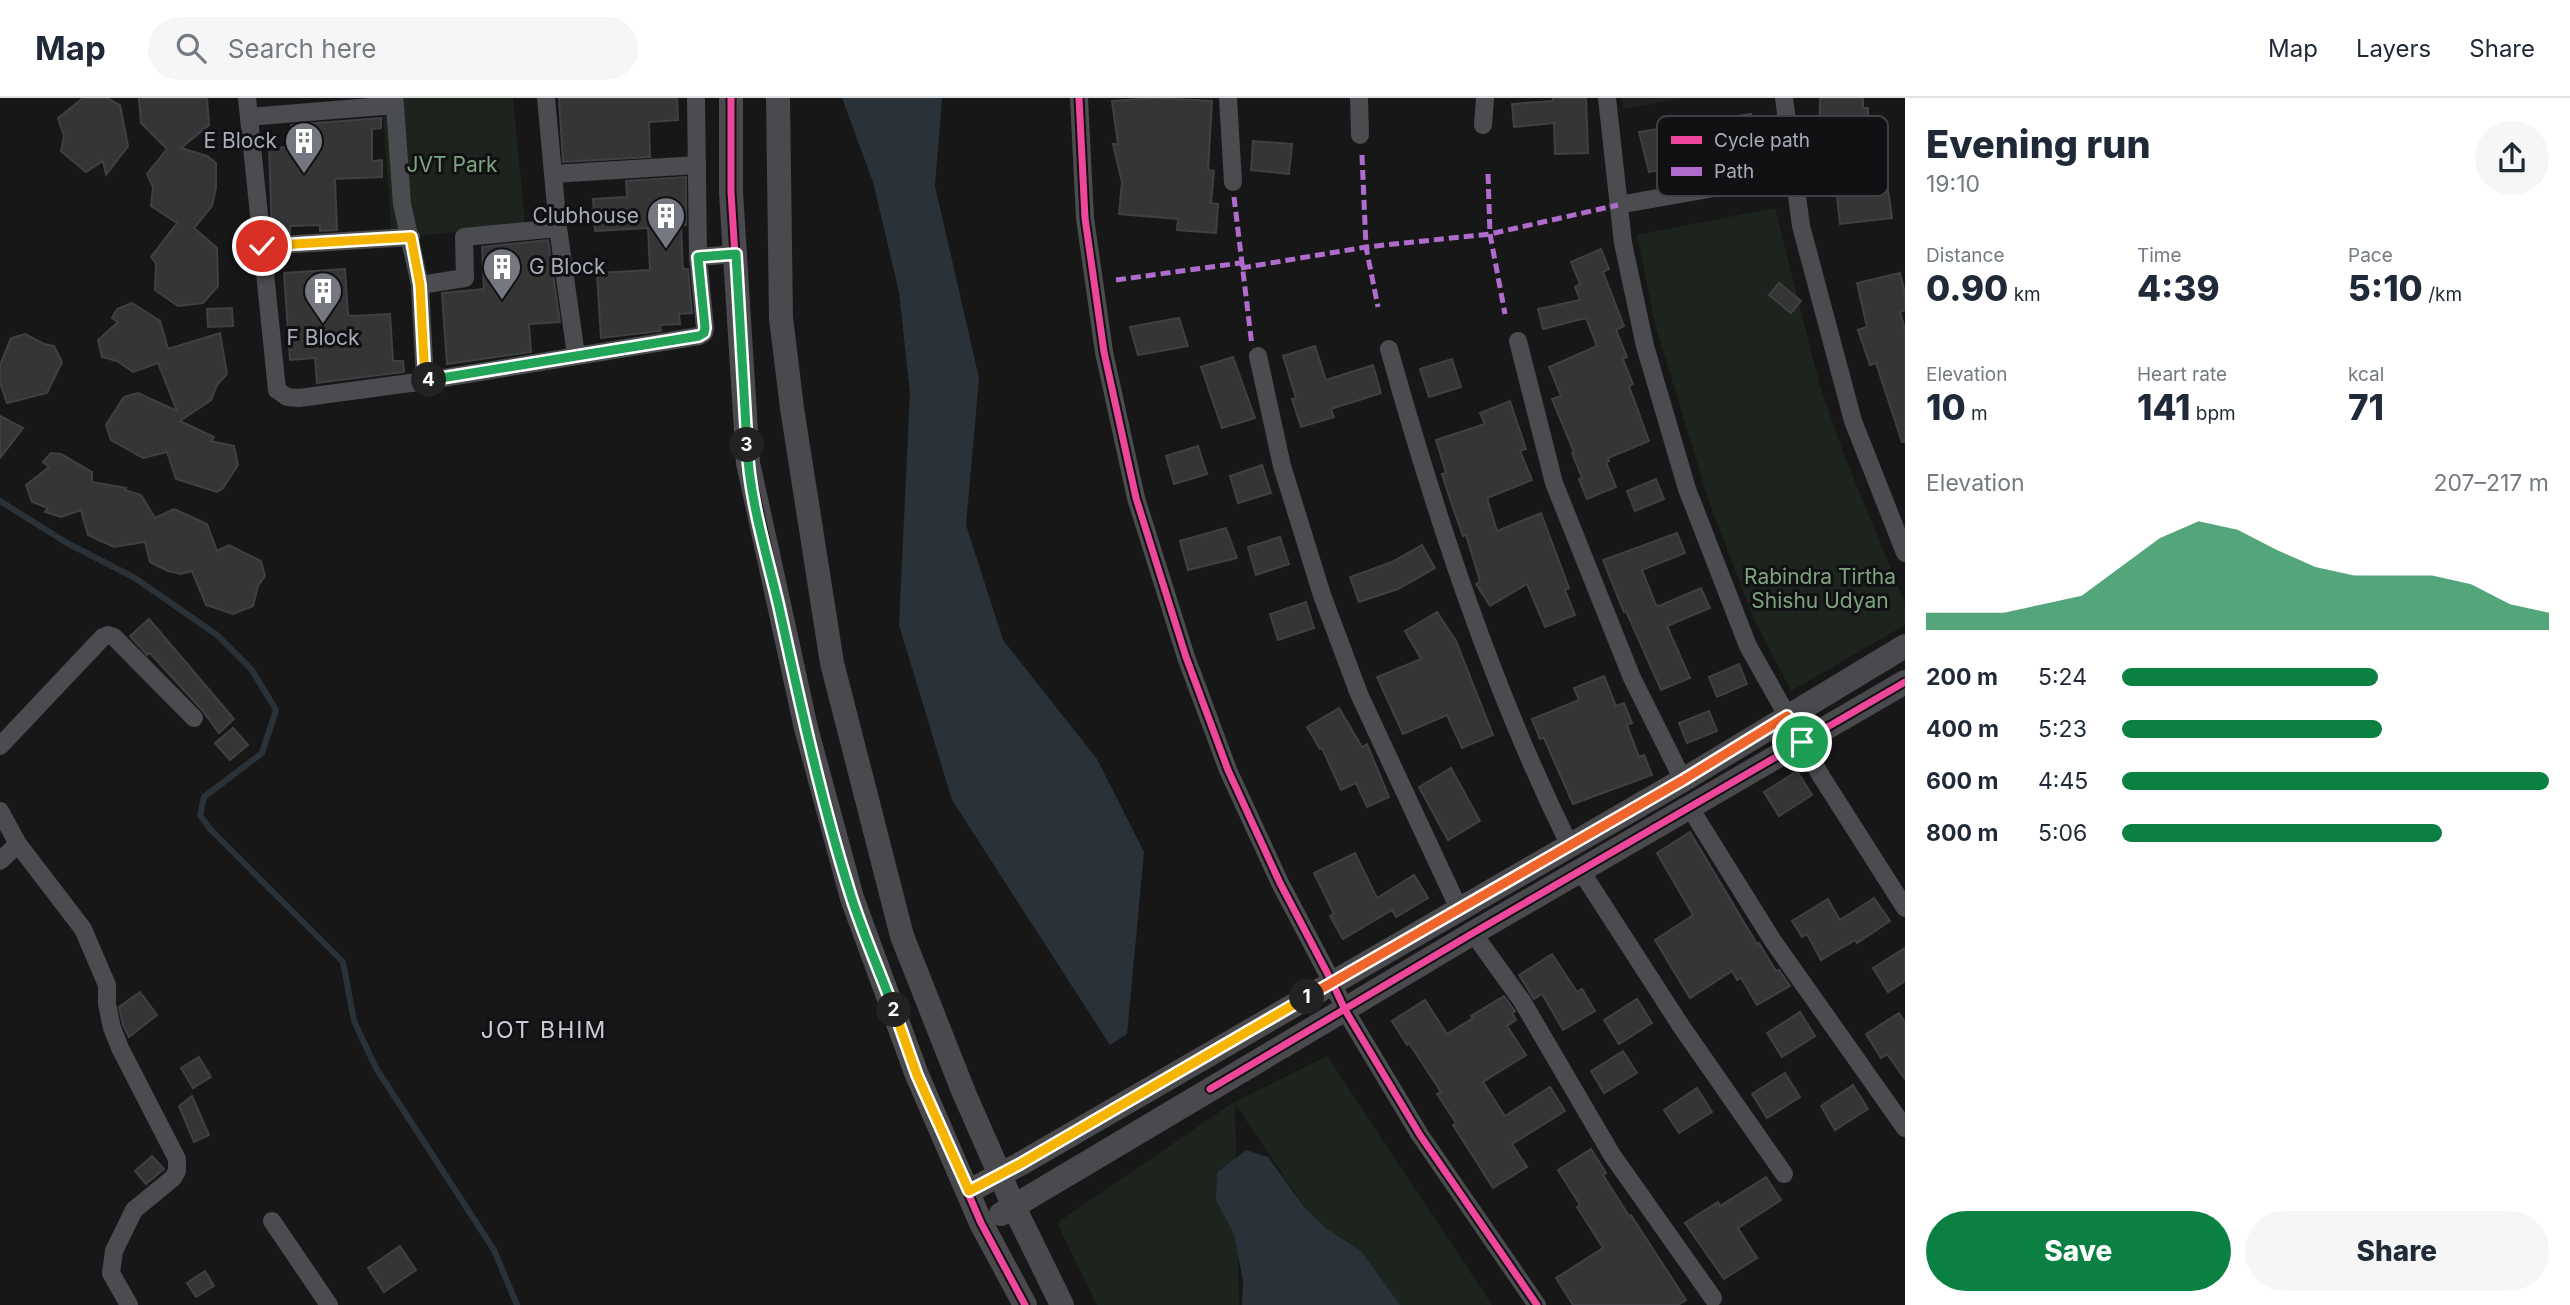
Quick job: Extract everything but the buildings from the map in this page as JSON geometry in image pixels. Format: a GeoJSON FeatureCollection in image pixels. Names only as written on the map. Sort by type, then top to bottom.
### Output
{"type":"FeatureCollection","features":[{"type":"Feature","properties":{"kind":"street"},"geometry":{"type":"LineString","coordinates":[[247,98],[277,390],[287,397],[299,398],[425,381],[699,336],[704,333],[698,257],[696,98]]}},
{"type":"Feature","properties":{"kind":"street"},"geometry":{"type":"LineString","coordinates":[[546,98],[558,228],[576,355]]}},
{"type":"Feature","properties":{"kind":"street"},"geometry":{"type":"LineString","coordinates":[[731,98],[732,192],[748,463],[806,728],[852,898],[917,1075],[981,1223],[1025,1305]]}},
{"type":"Feature","properties":{"kind":"street"},"geometry":{"type":"LineString","coordinates":[[778,98],[781,318],[793,422],[832,663],[902,936],[964,1093],[1014,1207],[1062,1305]]}},
{"type":"Feature","properties":{"kind":"street"},"geometry":{"type":"LineString","coordinates":[[1079,98],[1085,218],[1104,352],[1136,498],[1186,657],[1228,770],[1280,883],[1345,1010],[1420,1135],[1537,1305]]}},
{"type":"Feature","properties":{"kind":"street"},"geometry":{"type":"LineString","coordinates":[[1228,98],[1233,182]]}},
{"type":"Feature","properties":{"kind":"street"},"geometry":{"type":"LineString","coordinates":[[1359,98],[1360,135]]}},
{"type":"Feature","properties":{"kind":"street"},"geometry":{"type":"LineString","coordinates":[[1483,125],[1485,98]]}},
{"type":"Feature","properties":{"kind":"street"},"geometry":{"type":"LineString","coordinates":[[1607,98],[1623,243],[1645,346],[1686,489],[1748,646],[1802,742],[1905,908]]}},
{"type":"Feature","properties":{"kind":"street"},"geometry":{"type":"LineString","coordinates":[[1784,98],[1786,116]]}},
{"type":"Feature","properties":{"kind":"street"},"geometry":{"type":"LineString","coordinates":[[249,117],[394,101],[402,204],[420,285],[425,381]]}},
{"type":"Feature","properties":{"kind":"street"},"geometry":{"type":"LineString","coordinates":[[553,174],[697,165]]}},
{"type":"Feature","properties":{"kind":"street"},"geometry":{"type":"LineString","coordinates":[[1618,205],[1669,196]]}},
{"type":"Feature","properties":{"kind":"street"},"geometry":{"type":"LineString","coordinates":[[1797,196],[1801,226],[1853,421],[1905,553]]}},
{"type":"Feature","properties":{"kind":"street"},"geometry":{"type":"LineString","coordinates":[[420,285],[465,278],[464,236],[558,228]]}},
{"type":"Feature","properties":{"kind":"street"},"geometry":{"type":"LineString","coordinates":[[262,246],[411,237]]}},
{"type":"Feature","properties":{"kind":"street"},"geometry":{"type":"LineString","coordinates":[[698,257],[736,254]]}},
{"type":"Feature","properties":{"kind":"street"},"geometry":{"type":"LineString","coordinates":[[1518,341],[1554,483],[1632,678],[1683,780]]}},
{"type":"Feature","properties":{"kind":"street"},"geometry":{"type":"LineString","coordinates":[[1389,349],[1423,472],[1454,562],[1517,724],[1569,844]]}},
{"type":"Feature","properties":{"kind":"street"},"geometry":{"type":"LineString","coordinates":[[1258,356],[1282,466],[1322,595],[1359,694],[1459,909]]}},
{"type":"Feature","properties":{"kind":"street"},"geometry":{"type":"LineString","coordinates":[[0,746],[103,637],[108,635],[114,637],[194,718]]}},
{"type":"Feature","properties":{"kind":"street"},"geometry":{"type":"LineString","coordinates":[[969,1191],[1683,780],[1905,646]]}},
{"type":"Feature","properties":{"kind":"street"},"geometry":{"type":"LineString","coordinates":[[981,1223],[1014,1207],[1473,933],[1905,682]]}},
{"type":"Feature","properties":{"kind":"street"},"geometry":{"type":"LineString","coordinates":[[1690,808],[1773,941],[1905,1128]]}},
{"type":"Feature","properties":{"kind":"street"},"geometry":{"type":"LineString","coordinates":[[0,811],[18,844],[83,929],[107,985],[107,1004],[120,1048],[177,1159],[177,1171],[173,1178],[134,1210],[114,1251],[111,1273],[129,1305]]}},
{"type":"Feature","properties":{"kind":"street"},"geometry":{"type":"LineString","coordinates":[[0,861],[18,844]]}},
{"type":"Feature","properties":{"kind":"street"},"geometry":{"type":"LineString","coordinates":[[1581,871],[1681,1027],[1784,1174]]}},
{"type":"Feature","properties":{"kind":"street"},"geometry":{"type":"LineString","coordinates":[[1473,933],[1522,1001],[1612,1155],[1713,1298]]}},
{"type":"Feature","properties":{"kind":"street"},"geometry":{"type":"LineString","coordinates":[[271,1221],[329,1305]]}},
{"type":"Feature","properties":{"kind":"shaded area"},"geometry":{"type":"Polygon","coordinates":[[[842,98],[942,98],[935,186],[979,378],[966,525],[1003,640],[1097,759],[1144,852],[1127,1034],[1110,1045],[952,800],[899,625],[910,393],[899,292],[873,182],[842,98]]]}},
{"type":"Feature","properties":{"kind":"shaded area"},"geometry":{"type":"Polygon","coordinates":[[[1622,98],[1685,98],[1623,109],[1622,98]]]}},
{"type":"Feature","properties":{"kind":"shaded area"},"geometry":{"type":"Polygon","coordinates":[[[1246,1150],[1268,1157],[1305,1208],[1327,1229],[1362,1252],[1400,1305],[1242,1305],[1243,1281],[1234,1234],[1216,1200],[1217,1173],[1246,1150]]]}},
{"type":"Feature","properties":{"kind":"green space","name":"JVT Park"},"geometry":{"type":"Polygon","coordinates":[[[382,98],[513,98],[525,224],[392,239],[382,98]]]}},
{"type":"Feature","properties":{"kind":"green space","name":"Rabindra Tirtha Shishu Udyan"},"geometry":{"type":"Polygon","coordinates":[[[1775,208],[1820,386],[1843,452],[1905,604],[1905,625],[1791,691],[1754,619],[1710,505],[1655,324],[1637,235],[1775,208]]]}},
{"type":"Feature","properties":{"kind":"green space"},"geometry":{"type":"Polygon","coordinates":[[[1327,1056],[1492,1305],[1399,1305],[1362,1252],[1327,1229],[1305,1207],[1235,1104],[1239,1305],[1097,1305],[1057,1223],[1234,1102],[1327,1056]]]}},
{"type":"Feature","properties":{"kind":"waterway"},"geometry":{"type":"LineString","coordinates":[[0,501],[67,543],[135,578],[217,635],[252,670],[276,710],[262,753],[204,797],[200,815],[210,829],[343,962],[354,1021],[376,1068],[494,1250],[517,1305]]}},
{"type":"Feature","properties":{"kind":"marked path"},"geometry":{"type":"LineString","coordinates":[[1362,155],[1366,247],[1378,307]]}},
{"type":"Feature","properties":{"kind":"marked path"},"geometry":{"type":"LineString","coordinates":[[1488,174],[1490,234],[1505,314]]}},
{"type":"Feature","properties":{"kind":"marked path"},"geometry":{"type":"LineString","coordinates":[[1234,197],[1252,346]]}},
{"type":"Feature","properties":{"kind":"marked path"},"geometry":{"type":"LineString","coordinates":[[1241,268],[1366,247],[1490,234],[1618,205]]}},
{"type":"Feature","properties":{"kind":"marked path"},"geometry":{"type":"LineString","coordinates":[[1116,280],[1240,263]]}},
{"type":"Feature","properties":{"kind":"cycle path"},"geometry":{"type":"LineString","coordinates":[[731,98],[731,192],[748,463],[806,728],[852,898],[917,1075],[981,1223],[1025,1305]]}},
{"type":"Feature","properties":{"kind":"cycle path"},"geometry":{"type":"LineString","coordinates":[[1079,98],[1085,218],[1104,352],[1136,498],[1186,657],[1228,770],[1280,883],[1345,1010],[1420,1135],[1537,1305]]}},
{"type":"Feature","properties":{"kind":"cycle path"},"geometry":{"type":"LineString","coordinates":[[1210,1089],[1905,682]]}},
{"type":"Feature","properties":{"kind":"place","name":"E Block"},"geometry":{"type":"Point","coordinates":[304,175]}},
{"type":"Feature","properties":{"kind":"place","name":"Clubhouse"},"geometry":{"type":"Point","coordinates":[666,250]}},
{"type":"Feature","properties":{"kind":"place","name":"G Block"},"geometry":{"type":"Point","coordinates":[502,301]}},
{"type":"Feature","properties":{"kind":"place","name":"F Block"},"geometry":{"type":"Point","coordinates":[323,325]}},
{"type":"Feature","properties":{"kind":"district","name":"JOT BHIM"},"geometry":{"type":"Point","coordinates":[544,1030]}},
{"type":"Feature","properties":{"kind":"route"},"geometry":{"type":"LineString","coordinates":[[262,246],[411,237],[420,285],[425,381],[699,336],[704,333],[705,328],[698,257],[736,254],[748,463],[806,728],[852,898],[917,1075],[969,1191],[1683,780],[1787,716],[1802,742]]}}]}
